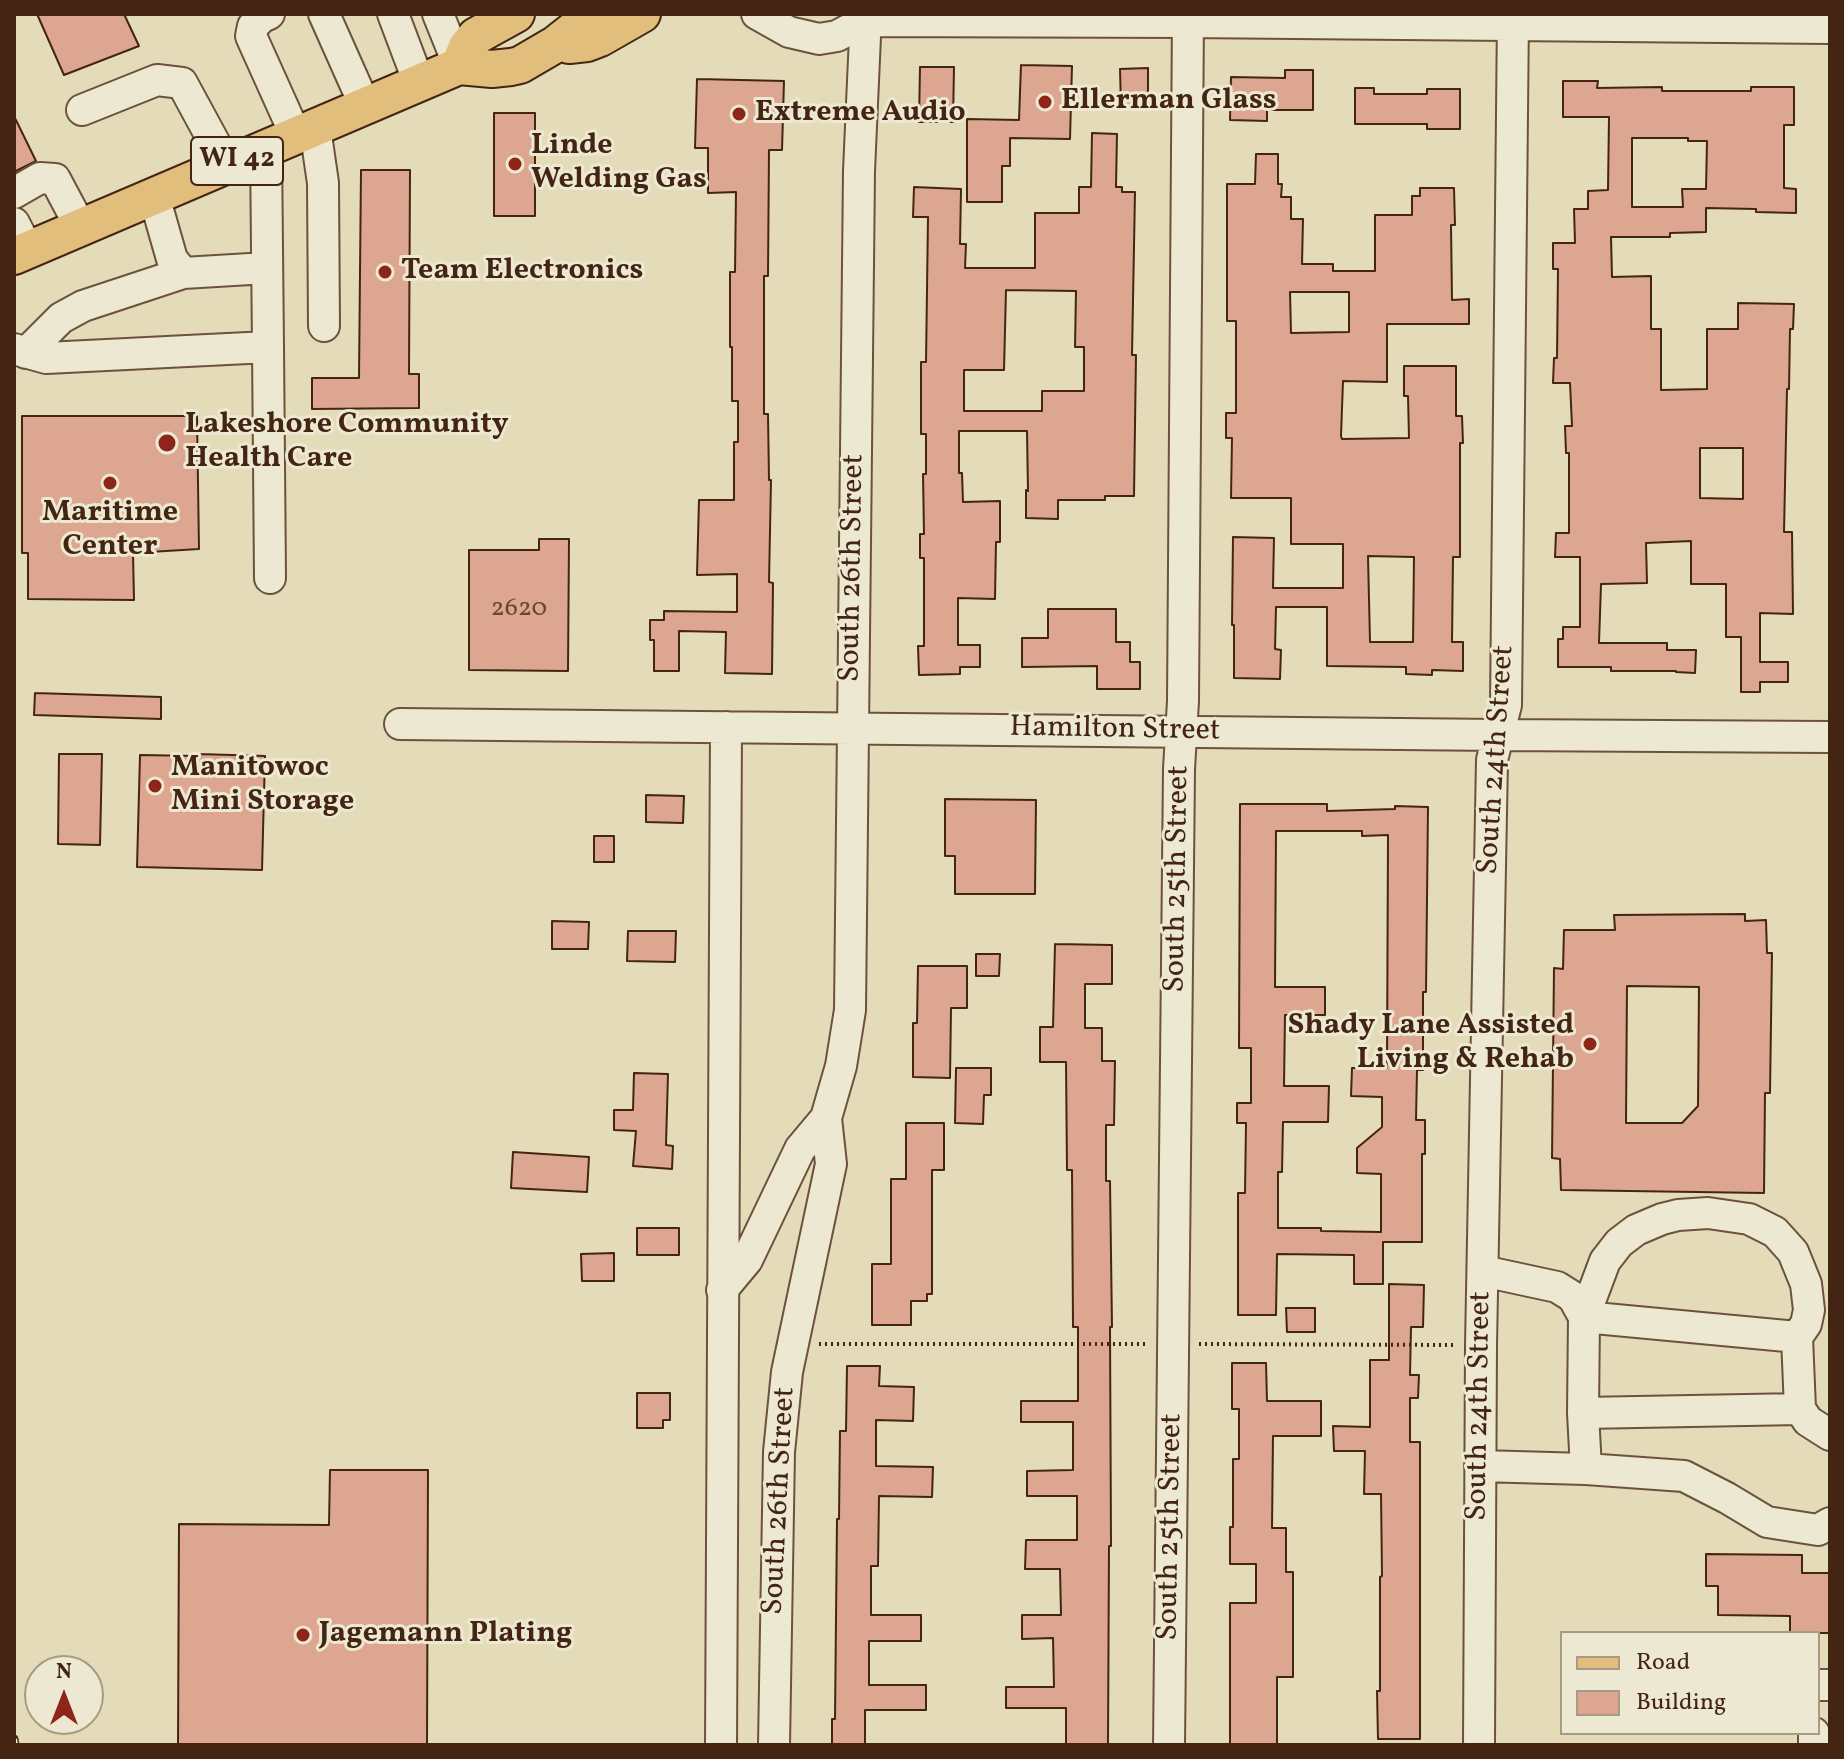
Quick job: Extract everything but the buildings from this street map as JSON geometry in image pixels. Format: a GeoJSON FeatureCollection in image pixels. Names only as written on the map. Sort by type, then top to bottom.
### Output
{"type":"FeatureCollection","features":[{"type":"Feature","properties":{"kind":"main road"},"geometry":{"type":"LineString","coordinates":[[459,66],[467,47],[476,36],[516,14]]}},
{"type":"Feature","properties":{"kind":"main road","name":"WI 42"},"geometry":{"type":"LineString","coordinates":[[19,243],[81,228],[459,66],[511,67],[556,44],[594,14]]}},
{"type":"Feature","properties":{"kind":"main road"},"geometry":{"type":"LineString","coordinates":[[556,44],[579,45],[592,41],[642,14]]}},
{"type":"Feature","properties":{"kind":"street"},"geometry":{"type":"LineString","coordinates":[[269,14],[253,26],[251,36],[292,138],[323,183],[324,326]]}},
{"type":"Feature","properties":{"kind":"street"},"geometry":{"type":"LineString","coordinates":[[324,14],[365,106]]}},
{"type":"Feature","properties":{"kind":"street"},"geometry":{"type":"LineString","coordinates":[[393,14],[419,83]]}},
{"type":"Feature","properties":{"kind":"street"},"geometry":{"type":"LineString","coordinates":[[438,14],[459,66]]}},
{"type":"Feature","properties":{"kind":"street"},"geometry":{"type":"LineString","coordinates":[[757,14],[789,32],[819,39],[837,36],[862,16],[1513,20],[1830,28]]}},
{"type":"Feature","properties":{"kind":"street","name":"South 26th Street"},"geometry":{"type":"LineString","coordinates":[[774,1745],[779,1452],[787,1372],[831,1164],[826,1118],[841,1066],[850,1010],[862,16]]}},
{"type":"Feature","properties":{"kind":"street","name":"South 25th Street"},"geometry":{"type":"LineString","coordinates":[[1169,1745],[1188,18]]}},
{"type":"Feature","properties":{"kind":"street","name":"South 24th Street"},"geometry":{"type":"LineString","coordinates":[[1479,1745],[1481,1345],[1492,760],[1506,705],[1513,20]]}},
{"type":"Feature","properties":{"kind":"street"},"geometry":{"type":"LineString","coordinates":[[82,110],[157,80],[182,83],[227,166]]}},
{"type":"Feature","properties":{"kind":"street"},"geometry":{"type":"LineString","coordinates":[[270,578],[267,268],[292,138]]}},
{"type":"Feature","properties":{"kind":"street"},"geometry":{"type":"LineString","coordinates":[[14,193],[40,178],[55,179],[81,228]]}},
{"type":"Feature","properties":{"kind":"street"},"geometry":{"type":"LineString","coordinates":[[154,196],[172,259],[183,273]]}},
{"type":"Feature","properties":{"kind":"street"},"geometry":{"type":"LineString","coordinates":[[20,351],[61,318],[109,296],[183,273],[267,268]]}},
{"type":"Feature","properties":{"kind":"street"},"geometry":{"type":"LineString","coordinates":[[20,351],[46,358],[268,347]]}},
{"type":"Feature","properties":{"kind":"street","name":"Hamilton Street"},"geometry":{"type":"LineString","coordinates":[[400,724],[1830,737]]}},
{"type":"Feature","properties":{"kind":"street","name":"South 26th Street"},"geometry":{"type":"LineString","coordinates":[[721,1745],[726,727]]}},
{"type":"Feature","properties":{"kind":"street","name":"South 26th Street"},"geometry":{"type":"LineString","coordinates":[[722,1290],[747,1260],[800,1149],[826,1118]]}},
{"type":"Feature","properties":{"kind":"street"},"geometry":{"type":"LineString","coordinates":[[1586,1469],[1584,1317],[1605,1261],[1612,1251],[1627,1237],[1662,1219],[1678,1215],[1722,1214],[1749,1219],[1775,1232],[1793,1252],[1806,1284],[1809,1310],[1806,1324],[1797,1337],[1800,1409],[1808,1421],[1830,1435]]}},
{"type":"Feature","properties":{"kind":"street"},"geometry":{"type":"LineString","coordinates":[[1483,1271],[1557,1287],[1573,1297],[1584,1317]]}},
{"type":"Feature","properties":{"kind":"street"},"geometry":{"type":"LineString","coordinates":[[1584,1317],[1797,1337]]}},
{"type":"Feature","properties":{"kind":"street"},"geometry":{"type":"LineString","coordinates":[[1583,1413],[1800,1409]]}},
{"type":"Feature","properties":{"kind":"street"},"geometry":{"type":"LineString","coordinates":[[1480,1466],[1684,1476],[1767,1522],[1818,1530],[1830,1523]]}},
{"type":"Feature","properties":{"kind":"path"},"geometry":{"type":"LineString","coordinates":[[793,1344],[1481,1345]]}},
{"type":"Feature","properties":{"kind":"railway"},"geometry":{"type":"LineString","coordinates":[[14,1739],[15,1745]]}},
{"type":"Feature","properties":{"kind":"place","name":"Ellerman Glass"},"geometry":{"type":"Point","coordinates":[1045,102]}},
{"type":"Feature","properties":{"kind":"place","name":"Extreme Audio"},"geometry":{"type":"Point","coordinates":[739,114]}},
{"type":"Feature","properties":{"kind":"place","name":"Linde Welding Gas"},"geometry":{"type":"Point","coordinates":[515,164]}},
{"type":"Feature","properties":{"kind":"place","name":"Team Electronics"},"geometry":{"type":"Point","coordinates":[385,272]}},
{"type":"Feature","properties":{"kind":"place","name":"Lakeshore Community Health Care"},"geometry":{"type":"Point","coordinates":[167,443]}},
{"type":"Feature","properties":{"kind":"place","name":"Maritime Center"},"geometry":{"type":"Point","coordinates":[110,483]}},
{"type":"Feature","properties":{"kind":"place","name":"Manitowoc Mini Storage"},"geometry":{"type":"Point","coordinates":[155,786]}},
{"type":"Feature","properties":{"kind":"place","name":"Shady Lane Assisted Living & Rehab"},"geometry":{"type":"Point","coordinates":[1590,1044]}},
{"type":"Feature","properties":{"kind":"place","name":"Jagemann Plating"},"geometry":{"type":"Point","coordinates":[303,1635]}}]}
